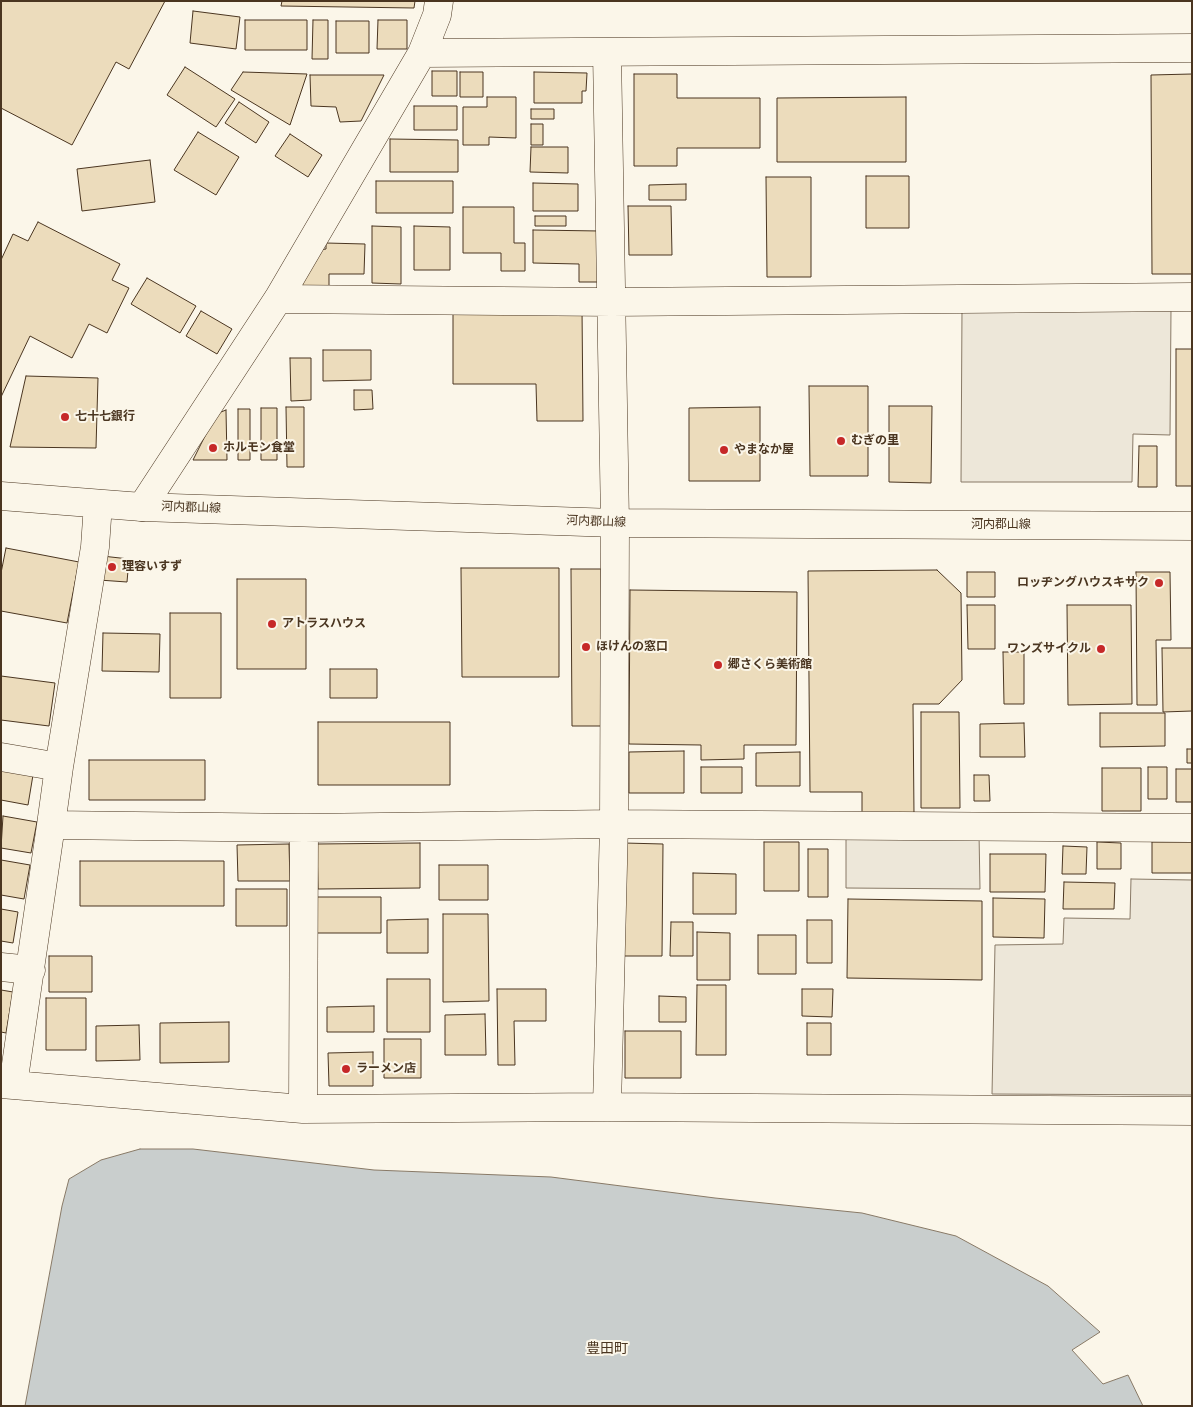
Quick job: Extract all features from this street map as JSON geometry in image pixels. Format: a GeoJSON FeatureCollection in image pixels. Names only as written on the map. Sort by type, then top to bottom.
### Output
{"type":"FeatureCollection","features":[{"type":"Feature","properties":{"kind":"street"},"geometry":{"type":"LineString","coordinates":[[142,507],[278,299],[422,54],[437,15],[439,1]]}},
{"type":"Feature","properties":{"kind":"street"},"geometry":{"type":"LineString","coordinates":[[422,54],[1192,48]]}},
{"type":"Feature","properties":{"kind":"street"},"geometry":{"type":"LineString","coordinates":[[607,52],[615,523],[614,824],[607,1107]]}},
{"type":"Feature","properties":{"kind":"street"},"geometry":{"type":"LineString","coordinates":[[278,299],[612,302],[1192,296]]}},
{"type":"Feature","properties":{"kind":"street","name":"河内郡山線"},"geometry":{"type":"LineString","coordinates":[[1,496],[142,507],[615,523],[1192,526]]}},
{"type":"Feature","properties":{"kind":"street"},"geometry":{"type":"LineString","coordinates":[[98,504],[95,547],[59,767],[31,970],[7,1085],[303,1109],[607,1107],[1192,1111]]}},
{"type":"Feature","properties":{"kind":"street"},"geometry":{"type":"LineString","coordinates":[[1,757],[59,767]]}},
{"type":"Feature","properties":{"kind":"street"},"geometry":{"type":"LineString","coordinates":[[51,825],[304,828],[614,824],[1192,828]]}},
{"type":"Feature","properties":{"kind":"street"},"geometry":{"type":"LineString","coordinates":[[303,1109],[304,828]]}},
{"type":"Feature","properties":{"kind":"street"},"geometry":{"type":"LineString","coordinates":[[1,967],[31,970]]}},
{"type":"Feature","properties":{"kind":"shaded area"},"geometry":{"type":"Polygon","coordinates":[[[962,308],[1171,309],[1170,435],[1133,434],[1132,482],[961,482],[962,308]]]}},
{"type":"Feature","properties":{"kind":"shaded area"},"geometry":{"type":"Polygon","coordinates":[[[846,832],[979,833],[980,889],[846,888],[846,832]]]}},
{"type":"Feature","properties":{"kind":"shaded area"},"geometry":{"type":"Polygon","coordinates":[[[1131,879],[1192,880],[1192,1095],[992,1094],[995,945],[1063,944],[1064,918],[1130,919],[1131,879]]]}},
{"type":"Feature","properties":{"kind":"shaded area"},"geometry":{"type":"Polygon","coordinates":[[[140,1149],[193,1149],[374,1170],[551,1177],[715,1198],[862,1213],[956,1236],[1048,1286],[1100,1332],[1072,1350],[1103,1384],[1128,1375],[1143,1406],[25,1406],[62,1206],[69,1179],[101,1160],[140,1149]]]}},
{"type":"Feature","properties":{"kind":"building"},"geometry":{"type":"Polygon","coordinates":[[[1,1],[165,1],[129,69],[116,62],[72,145],[1,108],[1,1]]]}},
{"type":"Feature","properties":{"kind":"building"},"geometry":{"type":"Polygon","coordinates":[[[282,1],[415,1],[414,8],[281,6],[282,1]]]}},
{"type":"Feature","properties":{"kind":"building"},"geometry":{"type":"Polygon","coordinates":[[[193,11],[240,17],[236,49],[190,43],[193,11]]]}},
{"type":"Feature","properties":{"kind":"building"},"geometry":{"type":"Polygon","coordinates":[[[245,20],[307,20],[307,50],[245,50],[245,20]]]}},
{"type":"Feature","properties":{"kind":"building"},"geometry":{"type":"Polygon","coordinates":[[[313,20],[328,20],[328,59],[312,59],[313,20]]]}},
{"type":"Feature","properties":{"kind":"building"},"geometry":{"type":"Polygon","coordinates":[[[378,20],[407,20],[407,49],[377,49],[378,20]]]}},
{"type":"Feature","properties":{"kind":"building"},"geometry":{"type":"Polygon","coordinates":[[[336,21],[369,21],[369,53],[336,53],[336,21]]]}},
{"type":"Feature","properties":{"kind":"building"},"geometry":{"type":"Polygon","coordinates":[[[185,67],[235,99],[216,127],[167,95],[185,67]]]}},
{"type":"Feature","properties":{"kind":"building"},"geometry":{"type":"Polygon","coordinates":[[[432,71],[457,71],[457,96],[432,96],[432,71]]]}},
{"type":"Feature","properties":{"kind":"building"},"geometry":{"type":"Polygon","coordinates":[[[243,72],[307,74],[290,125],[231,90],[243,72]]]}},
{"type":"Feature","properties":{"kind":"building"},"geometry":{"type":"Polygon","coordinates":[[[460,72],[483,72],[483,97],[460,97],[460,72]]]}},
{"type":"Feature","properties":{"kind":"building"},"geometry":{"type":"Polygon","coordinates":[[[534,72],[587,73],[586,91],[582,91],[582,103],[534,103],[534,72]]]}},
{"type":"Feature","properties":{"kind":"building"},"geometry":{"type":"Polygon","coordinates":[[[634,74],[677,74],[677,98],[760,98],[760,148],[677,148],[677,166],[634,166],[634,74]]]}},
{"type":"Feature","properties":{"kind":"building"},"geometry":{"type":"Polygon","coordinates":[[[1192,74],[1192,274],[1152,274],[1151,75],[1192,74]]]}},
{"type":"Feature","properties":{"kind":"building"},"geometry":{"type":"Polygon","coordinates":[[[310,75],[384,75],[361,121],[340,122],[336,107],[311,106],[310,75]]]}},
{"type":"Feature","properties":{"kind":"building"},"geometry":{"type":"Polygon","coordinates":[[[487,97],[516,97],[516,138],[489,137],[489,145],[463,145],[463,107],[487,107],[487,97]]]}},
{"type":"Feature","properties":{"kind":"building"},"geometry":{"type":"Polygon","coordinates":[[[906,97],[906,162],[777,162],[777,98],[906,97]]]}},
{"type":"Feature","properties":{"kind":"building"},"geometry":{"type":"Polygon","coordinates":[[[239,102],[269,122],[256,143],[225,123],[239,102]]]}},
{"type":"Feature","properties":{"kind":"building"},"geometry":{"type":"Polygon","coordinates":[[[414,106],[457,106],[457,130],[414,130],[414,106]]]}},
{"type":"Feature","properties":{"kind":"building"},"geometry":{"type":"Polygon","coordinates":[[[531,109],[554,109],[554,119],[531,119],[531,109]]]}},
{"type":"Feature","properties":{"kind":"building"},"geometry":{"type":"Polygon","coordinates":[[[531,124],[543,124],[543,145],[531,145],[531,124]]]}},
{"type":"Feature","properties":{"kind":"building"},"geometry":{"type":"Polygon","coordinates":[[[198,132],[239,157],[216,195],[174,170],[198,132]]]}},
{"type":"Feature","properties":{"kind":"building"},"geometry":{"type":"Polygon","coordinates":[[[290,134],[322,155],[308,177],[275,156],[290,134]]]}},
{"type":"Feature","properties":{"kind":"building"},"geometry":{"type":"Polygon","coordinates":[[[390,139],[458,140],[458,172],[390,172],[390,139]]]}},
{"type":"Feature","properties":{"kind":"building"},"geometry":{"type":"Polygon","coordinates":[[[531,147],[568,147],[568,173],[530,172],[531,147]]]}},
{"type":"Feature","properties":{"kind":"building"},"geometry":{"type":"Polygon","coordinates":[[[150,160],[155,202],[82,211],[77,169],[150,160]]]}},
{"type":"Feature","properties":{"kind":"building"},"geometry":{"type":"Polygon","coordinates":[[[866,176],[909,176],[909,228],[866,228],[866,176]]]}},
{"type":"Feature","properties":{"kind":"building"},"geometry":{"type":"Polygon","coordinates":[[[766,177],[811,177],[811,277],[767,277],[766,177]]]}},
{"type":"Feature","properties":{"kind":"building"},"geometry":{"type":"Polygon","coordinates":[[[376,181],[453,181],[453,213],[376,213],[376,181]]]}},
{"type":"Feature","properties":{"kind":"building"},"geometry":{"type":"Polygon","coordinates":[[[533,183],[578,184],[578,211],[533,211],[533,183]]]}},
{"type":"Feature","properties":{"kind":"building"},"geometry":{"type":"Polygon","coordinates":[[[686,184],[686,200],[649,200],[649,185],[686,184]]]}},
{"type":"Feature","properties":{"kind":"building"},"geometry":{"type":"Polygon","coordinates":[[[628,206],[671,206],[672,255],[629,255],[628,206]]]}},
{"type":"Feature","properties":{"kind":"building"},"geometry":{"type":"Polygon","coordinates":[[[463,207],[514,207],[514,243],[525,243],[525,271],[501,271],[501,253],[463,253],[463,207]]]}},
{"type":"Feature","properties":{"kind":"building"},"geometry":{"type":"Polygon","coordinates":[[[535,216],[566,216],[566,226],[535,226],[535,216]]]}},
{"type":"Feature","properties":{"kind":"building"},"geometry":{"type":"Polygon","coordinates":[[[38,222],[120,264],[112,280],[129,288],[107,333],[89,324],[72,358],[30,336],[1,397],[1,260],[13,234],[28,241],[38,222]]]}},
{"type":"Feature","properties":{"kind":"building"},"geometry":{"type":"Polygon","coordinates":[[[372,226],[401,227],[401,284],[372,283],[372,226]]]}},
{"type":"Feature","properties":{"kind":"building"},"geometry":{"type":"Polygon","coordinates":[[[414,226],[450,227],[450,270],[414,270],[414,226]]]}},
{"type":"Feature","properties":{"kind":"building"},"geometry":{"type":"Polygon","coordinates":[[[533,230],[600,231],[600,282],[579,282],[579,264],[533,263],[533,230]]]}},
{"type":"Feature","properties":{"kind":"building"},"geometry":{"type":"Polygon","coordinates":[[[326,243],[365,244],[364,274],[329,274],[329,288],[300,288],[318,250],[326,249],[326,243]]]}},
{"type":"Feature","properties":{"kind":"building"},"geometry":{"type":"Polygon","coordinates":[[[147,278],[196,306],[180,333],[131,304],[147,278]]]}},
{"type":"Feature","properties":{"kind":"building"},"geometry":{"type":"Polygon","coordinates":[[[453,308],[582,308],[583,421],[537,421],[536,384],[453,384],[453,308]]]}},
{"type":"Feature","properties":{"kind":"building"},"geometry":{"type":"Polygon","coordinates":[[[201,311],[232,329],[217,354],[186,336],[201,311]]]}},
{"type":"Feature","properties":{"kind":"building"},"geometry":{"type":"Polygon","coordinates":[[[1176,349],[1192,349],[1192,486],[1176,486],[1176,349]]]}},
{"type":"Feature","properties":{"kind":"building"},"geometry":{"type":"Polygon","coordinates":[[[323,350],[371,350],[371,380],[323,381],[323,350]]]}},
{"type":"Feature","properties":{"kind":"building"},"geometry":{"type":"Polygon","coordinates":[[[290,358],[311,358],[311,400],[291,401],[290,358]]]}},
{"type":"Feature","properties":{"kind":"building"},"geometry":{"type":"Polygon","coordinates":[[[26,376],[98,378],[96,448],[10,447],[26,376]]]}},
{"type":"Feature","properties":{"kind":"building"},"geometry":{"type":"Polygon","coordinates":[[[809,386],[868,386],[868,476],[810,476],[809,386]]]}},
{"type":"Feature","properties":{"kind":"building"},"geometry":{"type":"Polygon","coordinates":[[[354,390],[372,390],[373,409],[354,410],[354,390]]]}},
{"type":"Feature","properties":{"kind":"building"},"geometry":{"type":"Polygon","coordinates":[[[889,406],[932,406],[931,483],[889,482],[889,406]]]}},
{"type":"Feature","properties":{"kind":"building"},"geometry":{"type":"Polygon","coordinates":[[[286,407],[304,407],[304,467],[287,467],[286,407]]]}},
{"type":"Feature","properties":{"kind":"building"},"geometry":{"type":"Polygon","coordinates":[[[760,407],[760,481],[689,481],[689,408],[760,407]]]}},
{"type":"Feature","properties":{"kind":"building"},"geometry":{"type":"Polygon","coordinates":[[[261,408],[277,408],[277,460],[261,460],[261,408]]]}},
{"type":"Feature","properties":{"kind":"building"},"geometry":{"type":"Polygon","coordinates":[[[238,409],[250,409],[250,460],[238,460],[238,409]]]}},
{"type":"Feature","properties":{"kind":"building"},"geometry":{"type":"Polygon","coordinates":[[[226,410],[227,460],[193,460],[216,414],[226,410]]]}},
{"type":"Feature","properties":{"kind":"building"},"geometry":{"type":"Polygon","coordinates":[[[1139,446],[1157,446],[1157,487],[1138,487],[1139,446]]]}},
{"type":"Feature","properties":{"kind":"building"},"geometry":{"type":"Polygon","coordinates":[[[6,548],[79,562],[67,623],[1,611],[1,573],[6,548]]]}},
{"type":"Feature","properties":{"kind":"building"},"geometry":{"type":"Polygon","coordinates":[[[102,556],[129,559],[127,582],[99,580],[102,556]]]}},
{"type":"Feature","properties":{"kind":"building"},"geometry":{"type":"Polygon","coordinates":[[[461,568],[559,568],[559,677],[462,677],[461,568]]]}},
{"type":"Feature","properties":{"kind":"building","name":"ほけんの窓口"},"geometry":{"type":"Polygon","coordinates":[[[571,569],[601,569],[602,726],[572,726],[571,569]]]}},
{"type":"Feature","properties":{"kind":"building"},"geometry":{"type":"Polygon","coordinates":[[[937,570],[961,593],[962,680],[939,704],[913,704],[914,815],[862,815],[862,792],[810,792],[808,571],[937,570]]]}},
{"type":"Feature","properties":{"kind":"building"},"geometry":{"type":"Polygon","coordinates":[[[967,572],[995,572],[995,597],[967,597],[967,572]]]}},
{"type":"Feature","properties":{"kind":"building"},"geometry":{"type":"Polygon","coordinates":[[[1136,572],[1170,572],[1171,640],[1156,640],[1157,705],[1137,705],[1136,572]]]}},
{"type":"Feature","properties":{"kind":"building","name":"アトラスハウス"},"geometry":{"type":"Polygon","coordinates":[[[237,579],[306,579],[306,669],[237,669],[237,579]]]}},
{"type":"Feature","properties":{"kind":"building"},"geometry":{"type":"Polygon","coordinates":[[[630,590],[797,592],[796,745],[744,745],[744,759],[701,760],[701,745],[629,744],[630,590]]]}},
{"type":"Feature","properties":{"kind":"building"},"geometry":{"type":"Polygon","coordinates":[[[967,605],[995,605],[995,649],[968,649],[967,605]]]}},
{"type":"Feature","properties":{"kind":"building"},"geometry":{"type":"Polygon","coordinates":[[[1067,605],[1131,605],[1132,704],[1068,705],[1067,605]]]}},
{"type":"Feature","properties":{"kind":"building"},"geometry":{"type":"Polygon","coordinates":[[[170,613],[221,613],[221,698],[170,698],[170,613]]]}},
{"type":"Feature","properties":{"kind":"building"},"geometry":{"type":"Polygon","coordinates":[[[103,633],[160,634],[159,672],[102,671],[103,633]]]}},
{"type":"Feature","properties":{"kind":"building"},"geometry":{"type":"Polygon","coordinates":[[[1162,648],[1192,648],[1192,711],[1163,712],[1162,648]]]}},
{"type":"Feature","properties":{"kind":"building"},"geometry":{"type":"Polygon","coordinates":[[[1003,652],[1024,652],[1024,704],[1004,704],[1003,652]]]}},
{"type":"Feature","properties":{"kind":"building"},"geometry":{"type":"Polygon","coordinates":[[[330,669],[377,669],[377,698],[330,698],[330,669]]]}},
{"type":"Feature","properties":{"kind":"building"},"geometry":{"type":"Polygon","coordinates":[[[1,676],[55,683],[49,726],[1,720],[1,676]]]}},
{"type":"Feature","properties":{"kind":"building"},"geometry":{"type":"Polygon","coordinates":[[[921,712],[959,712],[960,808],[921,808],[921,712]]]}},
{"type":"Feature","properties":{"kind":"building"},"geometry":{"type":"Polygon","coordinates":[[[1100,713],[1165,713],[1165,746],[1100,747],[1100,713]]]}},
{"type":"Feature","properties":{"kind":"building"},"geometry":{"type":"Polygon","coordinates":[[[318,722],[450,722],[450,785],[318,785],[318,722]]]}},
{"type":"Feature","properties":{"kind":"building"},"geometry":{"type":"Polygon","coordinates":[[[1024,723],[1025,757],[980,757],[980,724],[1024,723]]]}},
{"type":"Feature","properties":{"kind":"building"},"geometry":{"type":"Polygon","coordinates":[[[1187,749],[1192,749],[1192,763],[1187,763],[1187,749]]]}},
{"type":"Feature","properties":{"kind":"building"},"geometry":{"type":"Polygon","coordinates":[[[684,751],[684,793],[629,793],[629,752],[684,751]]]}},
{"type":"Feature","properties":{"kind":"building"},"geometry":{"type":"Polygon","coordinates":[[[800,752],[800,786],[756,786],[756,753],[800,752]]]}},
{"type":"Feature","properties":{"kind":"building"},"geometry":{"type":"Polygon","coordinates":[[[89,760],[205,760],[205,800],[89,800],[89,760]]]}},
{"type":"Feature","properties":{"kind":"building"},"geometry":{"type":"Polygon","coordinates":[[[701,767],[742,767],[742,793],[701,793],[701,767]]]}},
{"type":"Feature","properties":{"kind":"building"},"geometry":{"type":"Polygon","coordinates":[[[1148,767],[1167,767],[1167,799],[1148,799],[1148,767]]]}},
{"type":"Feature","properties":{"kind":"building"},"geometry":{"type":"Polygon","coordinates":[[[1102,768],[1141,768],[1141,811],[1102,811],[1102,768]]]}},
{"type":"Feature","properties":{"kind":"building"},"geometry":{"type":"Polygon","coordinates":[[[1176,769],[1192,769],[1192,802],[1176,802],[1176,769]]]}},
{"type":"Feature","properties":{"kind":"building"},"geometry":{"type":"Polygon","coordinates":[[[1,770],[33,775],[28,805],[1,800],[1,770]]]}},
{"type":"Feature","properties":{"kind":"building"},"geometry":{"type":"Polygon","coordinates":[[[974,775],[989,775],[990,801],[974,801],[974,775]]]}},
{"type":"Feature","properties":{"kind":"building"},"geometry":{"type":"Polygon","coordinates":[[[3,816],[37,822],[31,853],[1,848],[3,816]]]}},
{"type":"Feature","properties":{"kind":"building"},"geometry":{"type":"Polygon","coordinates":[[[764,842],[799,842],[799,891],[764,891],[764,842]]]}},
{"type":"Feature","properties":{"kind":"building"},"geometry":{"type":"Polygon","coordinates":[[[1097,842],[1121,843],[1121,869],[1097,869],[1097,842]]]}},
{"type":"Feature","properties":{"kind":"building"},"geometry":{"type":"Polygon","coordinates":[[[1152,842],[1192,842],[1192,873],[1152,873],[1152,842]]]}},
{"type":"Feature","properties":{"kind":"building"},"geometry":{"type":"Polygon","coordinates":[[[420,843],[420,888],[318,889],[317,844],[420,843]]]}},
{"type":"Feature","properties":{"kind":"building"},"geometry":{"type":"Polygon","coordinates":[[[624,843],[663,844],[662,956],[623,956],[624,843]]]}},
{"type":"Feature","properties":{"kind":"building"},"geometry":{"type":"Polygon","coordinates":[[[289,844],[290,881],[238,881],[237,845],[289,844]]]}},
{"type":"Feature","properties":{"kind":"building"},"geometry":{"type":"Polygon","coordinates":[[[1063,846],[1087,847],[1086,874],[1062,874],[1063,846]]]}},
{"type":"Feature","properties":{"kind":"building"},"geometry":{"type":"Polygon","coordinates":[[[808,849],[828,849],[828,897],[808,897],[808,849]]]}},
{"type":"Feature","properties":{"kind":"building"},"geometry":{"type":"Polygon","coordinates":[[[990,854],[1046,854],[1045,892],[990,892],[990,854]]]}},
{"type":"Feature","properties":{"kind":"building"},"geometry":{"type":"Polygon","coordinates":[[[1,860],[30,865],[24,899],[1,895],[1,860]]]}},
{"type":"Feature","properties":{"kind":"building"},"geometry":{"type":"Polygon","coordinates":[[[80,861],[224,861],[224,906],[80,906],[80,861]]]}},
{"type":"Feature","properties":{"kind":"building"},"geometry":{"type":"Polygon","coordinates":[[[439,865],[488,865],[488,900],[439,900],[439,865]]]}},
{"type":"Feature","properties":{"kind":"building"},"geometry":{"type":"Polygon","coordinates":[[[693,873],[736,874],[736,914],[693,914],[693,873]]]}},
{"type":"Feature","properties":{"kind":"building"},"geometry":{"type":"Polygon","coordinates":[[[1064,882],[1115,883],[1114,909],[1063,909],[1064,882]]]}},
{"type":"Feature","properties":{"kind":"building"},"geometry":{"type":"Polygon","coordinates":[[[236,889],[287,889],[287,926],[236,926],[236,889]]]}},
{"type":"Feature","properties":{"kind":"building"},"geometry":{"type":"Polygon","coordinates":[[[317,897],[381,897],[381,933],[317,933],[317,897]]]}},
{"type":"Feature","properties":{"kind":"building"},"geometry":{"type":"Polygon","coordinates":[[[993,898],[1045,899],[1044,938],[993,937],[993,898]]]}},
{"type":"Feature","properties":{"kind":"building"},"geometry":{"type":"Polygon","coordinates":[[[848,899],[982,901],[982,980],[847,978],[848,899]]]}},
{"type":"Feature","properties":{"kind":"building"},"geometry":{"type":"Polygon","coordinates":[[[1,909],[18,912],[13,943],[1,941],[1,909]]]}},
{"type":"Feature","properties":{"kind":"building"},"geometry":{"type":"Polygon","coordinates":[[[443,914],[488,914],[489,1001],[443,1002],[443,914]]]}},
{"type":"Feature","properties":{"kind":"building"},"geometry":{"type":"Polygon","coordinates":[[[428,919],[428,953],[387,953],[387,920],[428,919]]]}},
{"type":"Feature","properties":{"kind":"building"},"geometry":{"type":"Polygon","coordinates":[[[807,920],[832,920],[832,963],[807,963],[807,920]]]}},
{"type":"Feature","properties":{"kind":"building"},"geometry":{"type":"Polygon","coordinates":[[[671,922],[693,922],[693,956],[670,956],[671,922]]]}},
{"type":"Feature","properties":{"kind":"building"},"geometry":{"type":"Polygon","coordinates":[[[697,932],[730,933],[730,980],[697,980],[697,932]]]}},
{"type":"Feature","properties":{"kind":"building"},"geometry":{"type":"Polygon","coordinates":[[[758,935],[796,935],[796,974],[758,974],[758,935]]]}},
{"type":"Feature","properties":{"kind":"building"},"geometry":{"type":"Polygon","coordinates":[[[49,956],[92,956],[92,992],[49,992],[49,956]]]}},
{"type":"Feature","properties":{"kind":"building"},"geometry":{"type":"Polygon","coordinates":[[[387,979],[430,979],[430,1032],[387,1032],[387,979]]]}},
{"type":"Feature","properties":{"kind":"building"},"geometry":{"type":"Polygon","coordinates":[[[697,985],[726,985],[726,1055],[696,1055],[697,985]]]}},
{"type":"Feature","properties":{"kind":"building"},"geometry":{"type":"Polygon","coordinates":[[[497,989],[546,989],[546,1021],[514,1021],[515,1065],[498,1065],[497,989]]]}},
{"type":"Feature","properties":{"kind":"building"},"geometry":{"type":"Polygon","coordinates":[[[802,989],[833,989],[832,1017],[802,1016],[802,989]]]}},
{"type":"Feature","properties":{"kind":"building"},"geometry":{"type":"Polygon","coordinates":[[[1,990],[13,992],[6,1033],[1,1032],[1,990]]]}},
{"type":"Feature","properties":{"kind":"building"},"geometry":{"type":"Polygon","coordinates":[[[659,996],[686,997],[686,1022],[659,1022],[659,996]]]}},
{"type":"Feature","properties":{"kind":"building"},"geometry":{"type":"Polygon","coordinates":[[[46,998],[86,998],[86,1050],[46,1050],[46,998]]]}},
{"type":"Feature","properties":{"kind":"building"},"geometry":{"type":"Polygon","coordinates":[[[374,1006],[374,1032],[327,1032],[327,1007],[374,1006]]]}},
{"type":"Feature","properties":{"kind":"building"},"geometry":{"type":"Polygon","coordinates":[[[485,1014],[486,1055],[445,1055],[445,1015],[485,1014]]]}},
{"type":"Feature","properties":{"kind":"building"},"geometry":{"type":"Polygon","coordinates":[[[229,1022],[229,1062],[160,1063],[160,1023],[229,1022]]]}},
{"type":"Feature","properties":{"kind":"building"},"geometry":{"type":"Polygon","coordinates":[[[807,1023],[831,1023],[831,1055],[807,1055],[807,1023]]]}},
{"type":"Feature","properties":{"kind":"building"},"geometry":{"type":"Polygon","coordinates":[[[139,1025],[140,1060],[96,1061],[96,1026],[139,1025]]]}},
{"type":"Feature","properties":{"kind":"building"},"geometry":{"type":"Polygon","coordinates":[[[625,1031],[681,1031],[681,1078],[625,1078],[625,1031]]]}},
{"type":"Feature","properties":{"kind":"building"},"geometry":{"type":"Polygon","coordinates":[[[384,1039],[421,1039],[421,1078],[384,1078],[384,1039]]]}},
{"type":"Feature","properties":{"kind":"building"},"geometry":{"type":"Polygon","coordinates":[[[373,1052],[373,1086],[329,1086],[328,1053],[373,1052]]]}},
{"type":"Feature","properties":{"kind":"place","name":"七十七銀行"},"geometry":{"type":"Point","coordinates":[65,417]}},
{"type":"Feature","properties":{"kind":"place","name":"むぎの里"},"geometry":{"type":"Point","coordinates":[841,441]}},
{"type":"Feature","properties":{"kind":"place","name":"ホルモン食堂"},"geometry":{"type":"Point","coordinates":[213,448]}},
{"type":"Feature","properties":{"kind":"place","name":"やまなか屋"},"geometry":{"type":"Point","coordinates":[724,450]}},
{"type":"Feature","properties":{"kind":"place","name":"理容いすず"},"geometry":{"type":"Point","coordinates":[112,567]}},
{"type":"Feature","properties":{"kind":"place","name":"ロッヂングハウスキサク"},"geometry":{"type":"Point","coordinates":[1159,583]}},
{"type":"Feature","properties":{"kind":"place","name":"アトラスハウス"},"geometry":{"type":"Point","coordinates":[272,624]}},
{"type":"Feature","properties":{"kind":"place","name":"ほけんの窓口"},"geometry":{"type":"Point","coordinates":[586,647]}},
{"type":"Feature","properties":{"kind":"place","name":"ワンズサイクル"},"geometry":{"type":"Point","coordinates":[1101,649]}},
{"type":"Feature","properties":{"kind":"place","name":"郷さくら美術館"},"geometry":{"type":"Point","coordinates":[718,665]}},
{"type":"Feature","properties":{"kind":"place","name":"ラーメン店"},"geometry":{"type":"Point","coordinates":[346,1069]}},
{"type":"Feature","properties":{"kind":"district","name":"豊田町"},"geometry":{"type":"Point","coordinates":[607,1349]}}]}
